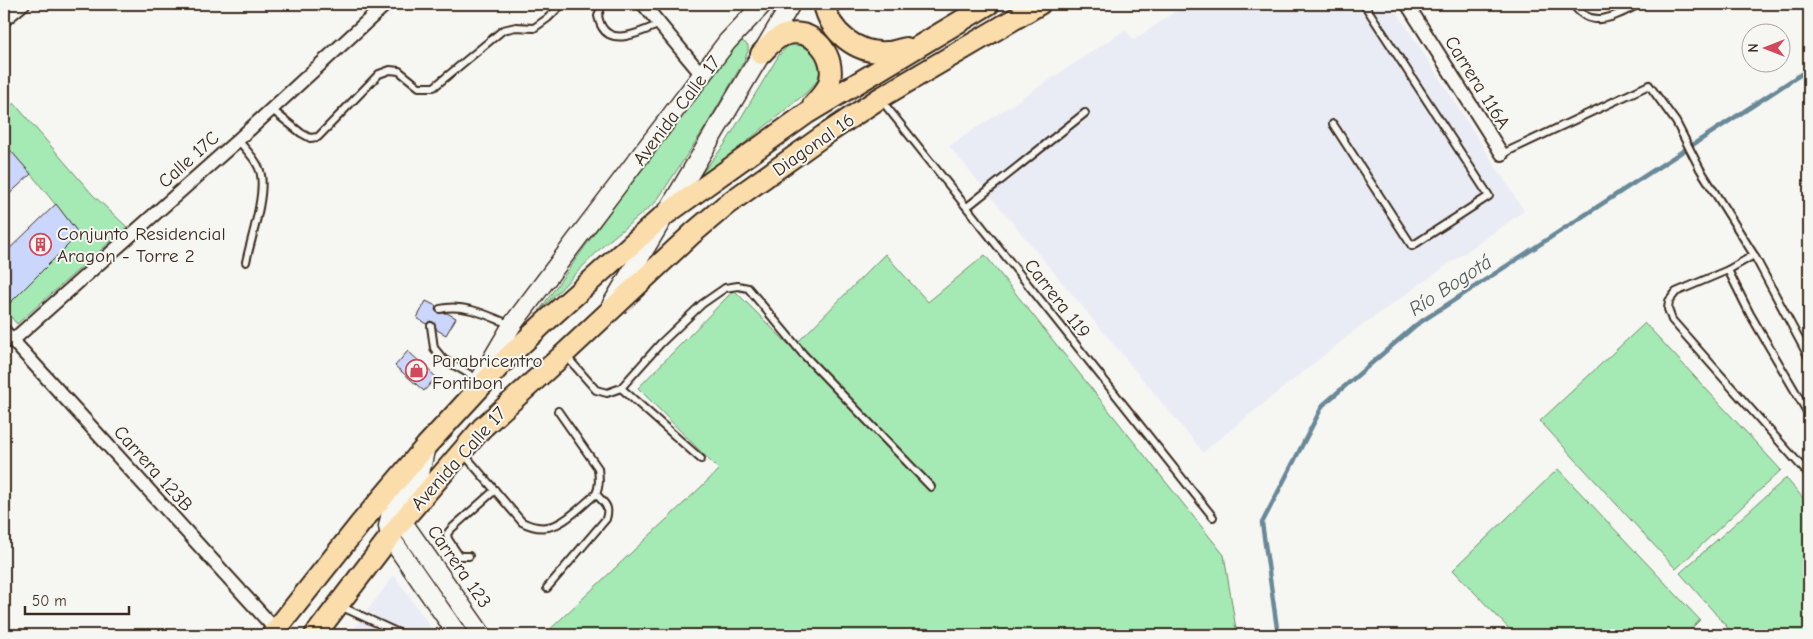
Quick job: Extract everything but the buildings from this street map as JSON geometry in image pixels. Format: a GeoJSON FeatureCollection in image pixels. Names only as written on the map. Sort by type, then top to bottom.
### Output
{"type":"FeatureCollection","features":[{"type":"Feature","properties":{"kind":"main road","name":"Avenida Calle 17"},"geometry":{"type":"LineString","coordinates":[[477,386],[512,326],[702,75],[736,32],[763,4]]}},
{"type":"Feature","properties":{"kind":"main road","name":"Avenida Calle 17"},"geometry":{"type":"LineString","coordinates":[[315,635],[402,521],[461,450],[505,405],[564,354],[606,314],[777,24],[791,4]]}},
{"type":"Feature","properties":{"kind":"main road"},"geometry":{"type":"LineString","coordinates":[[824,4],[830,22],[841,36],[855,46],[871,51],[888,52],[916,46]]}},
{"type":"Feature","properties":{"kind":"main road","name":"Diagonal 16"},"geometry":{"type":"LineString","coordinates":[[662,218],[806,114],[916,46],[989,4]]}},
{"type":"Feature","properties":{"kind":"main road","name":"Diagonal 16"},"geometry":{"type":"LineString","coordinates":[[606,314],[670,253],[726,205],[822,136],[880,98],[1040,4]]}},
{"type":"Feature","properties":{"kind":"main road"},"geometry":{"type":"LineString","coordinates":[[736,32],[750,36],[755,41],[761,54],[771,42],[784,35],[805,35],[812,37],[823,46],[830,59],[831,73],[828,87],[806,114]]}},
{"type":"Feature","properties":{"kind":"main road","name":"Avenida Calle 17"},"geometry":{"type":"LineString","coordinates":[[274,633],[360,524],[477,386],[544,322],[662,218]]}},
{"type":"Feature","properties":{"kind":"main road"},"geometry":{"type":"LineString","coordinates":[[426,446],[419,478],[392,508],[388,526],[390,537],[458,635]]}},
{"type":"Feature","properties":{"kind":"main road","name":"Carrera 123"},"geometry":{"type":"LineString","coordinates":[[402,521],[482,635]]}},
{"type":"Feature","properties":{"kind":"street"},"geometry":{"type":"LineString","coordinates":[[4,20],[23,4]]}},
{"type":"Feature","properties":{"kind":"street","name":"Calle 17C"},"geometry":{"type":"LineString","coordinates":[[8,336],[238,140],[386,4]]}},
{"type":"Feature","properties":{"kind":"street"},"geometry":{"type":"LineString","coordinates":[[643,4],[702,75]]}},
{"type":"Feature","properties":{"kind":"street","name":"Carrera 116A"},"geometry":{"type":"LineString","coordinates":[[1407,4],[1502,154]]}},
{"type":"Feature","properties":{"kind":"street","name":"Carrera 123B"},"geometry":{"type":"LineString","coordinates":[[8,336],[274,633]]}},
{"type":"Feature","properties":{"kind":"lane"},"geometry":{"type":"LineString","coordinates":[[270,110],[301,134],[310,138],[318,137],[379,74],[390,70],[399,71],[419,87],[434,87],[503,30],[516,27],[534,28],[548,18],[562,4]]}},
{"type":"Feature","properties":{"kind":"lane"},"geometry":{"type":"LineString","coordinates":[[602,4],[598,16],[602,29],[611,35],[629,36],[660,24]]}},
{"type":"Feature","properties":{"kind":"lane"},"geometry":{"type":"LineString","coordinates":[[1333,124],[1412,246],[1489,196],[1364,4]]}},
{"type":"Feature","properties":{"kind":"lane"},"geometry":{"type":"LineString","coordinates":[[1573,4],[1580,13],[1588,18],[1598,20],[1640,4]]}},
{"type":"Feature","properties":{"kind":"lane"},"geometry":{"type":"LineString","coordinates":[[1502,154],[1649,85],[1676,122],[1700,169],[1754,255],[1809,358]]}},
{"type":"Feature","properties":{"kind":"lane","name":"Carrera 119"},"geometry":{"type":"LineString","coordinates":[[880,98],[1213,517]]}},
{"type":"Feature","properties":{"kind":"lane"},"geometry":{"type":"LineString","coordinates":[[967,207],[1085,113]]}},
{"type":"Feature","properties":{"kind":"lane"},"geometry":{"type":"LineString","coordinates":[[238,140],[258,165],[261,175],[261,196],[246,262]]}},
{"type":"Feature","properties":{"kind":"lane"},"geometry":{"type":"LineString","coordinates":[[1754,255],[1728,270],[1676,292],[1670,300],[1668,308],[1672,320],[1809,475]]}},
{"type":"Feature","properties":{"kind":"lane"},"geometry":{"type":"LineString","coordinates":[[1728,270],[1750,314],[1809,414]]}},
{"type":"Feature","properties":{"kind":"lane"},"geometry":{"type":"LineString","coordinates":[[564,354],[596,390],[607,393],[621,388],[661,343],[702,304],[725,288],[738,286],[748,288],[803,354],[931,487]]}},
{"type":"Feature","properties":{"kind":"lane"},"geometry":{"type":"LineString","coordinates":[[440,309],[451,306],[465,308],[512,326]]}},
{"type":"Feature","properties":{"kind":"lane"},"geometry":{"type":"LineString","coordinates":[[431,326],[434,348],[443,359],[477,386]]}},
{"type":"Feature","properties":{"kind":"lane"},"geometry":{"type":"LineString","coordinates":[[621,388],[701,459]]}},
{"type":"Feature","properties":{"kind":"lane"},"geometry":{"type":"LineString","coordinates":[[461,450],[522,522],[531,527],[545,528],[559,525],[596,494],[600,478],[598,468],[558,411]]}},
{"type":"Feature","properties":{"kind":"lane"},"geometry":{"type":"LineString","coordinates":[[469,556],[459,556],[448,539],[447,534],[494,490]]}},
{"type":"Feature","properties":{"kind":"lane"},"geometry":{"type":"LineString","coordinates":[[546,588],[606,519],[607,506],[596,494]]}},
{"type":"Feature","properties":{"kind":"lane"},"geometry":{"type":"LineString","coordinates":[[338,605],[403,635]]}},
{"type":"Feature","properties":{"kind":"shaded area"},"geometry":{"type":"Polygon","coordinates":[[[1186,4],[1392,4],[1524,211],[1358,328],[1203,452],[949,146],[1125,30],[1134,40],[1186,4]]]}},
{"type":"Feature","properties":{"kind":"shaded area"},"geometry":{"type":"Polygon","coordinates":[[[394,575],[436,635],[349,635],[394,575]]]}},
{"type":"Feature","properties":{"kind":"green space"},"geometry":{"type":"Polygon","coordinates":[[[742,41],[748,45],[744,61],[706,126],[656,202],[605,244],[539,311],[659,143],[736,45],[742,41]]]}},
{"type":"Feature","properties":{"kind":"green space"},"geometry":{"type":"Polygon","coordinates":[[[797,42],[807,42],[822,65],[817,81],[806,93],[691,187],[725,144],[779,55],[789,45],[797,42]]]}},
{"type":"Feature","properties":{"kind":"green space"},"geometry":{"type":"Polygon","coordinates":[[[14,103],[92,194],[127,227],[17,324],[4,309],[79,234],[31,174],[9,150],[4,154],[4,112],[14,103]]]}},
{"type":"Feature","properties":{"kind":"green space"},"geometry":{"type":"Polygon","coordinates":[[[885,254],[928,302],[985,255],[1224,555],[1237,635],[544,635],[719,470],[638,388],[734,290],[792,348],[885,254]]]}},
{"type":"Feature","properties":{"kind":"green space"},"geometry":{"type":"Polygon","coordinates":[[[1645,323],[1781,470],[1676,569],[1540,421],[1645,323]]]}},
{"type":"Feature","properties":{"kind":"green space"},"geometry":{"type":"Polygon","coordinates":[[[1558,469],[1700,620],[1685,635],[1515,635],[1453,570],[1558,469]]]}},
{"type":"Feature","properties":{"kind":"green space"},"geometry":{"type":"Polygon","coordinates":[[[1786,478],[1809,505],[1809,635],[1734,635],[1680,573],[1786,478]]]}},
{"type":"Feature","properties":{"kind":"waterway","name":"Río Bogotá"},"geometry":{"type":"LineString","coordinates":[[1278,635],[1262,523],[1323,405],[1416,325],[1809,69]]}},
{"type":"Feature","properties":{"kind":"place","name":"Conjunto Residencial Aragon - Torre 2"},"geometry":{"type":"Point","coordinates":[41,244]}},
{"type":"Feature","properties":{"kind":"place","name":"Parabricentro Fontibon"},"geometry":{"type":"Point","coordinates":[416,371]}}]}
